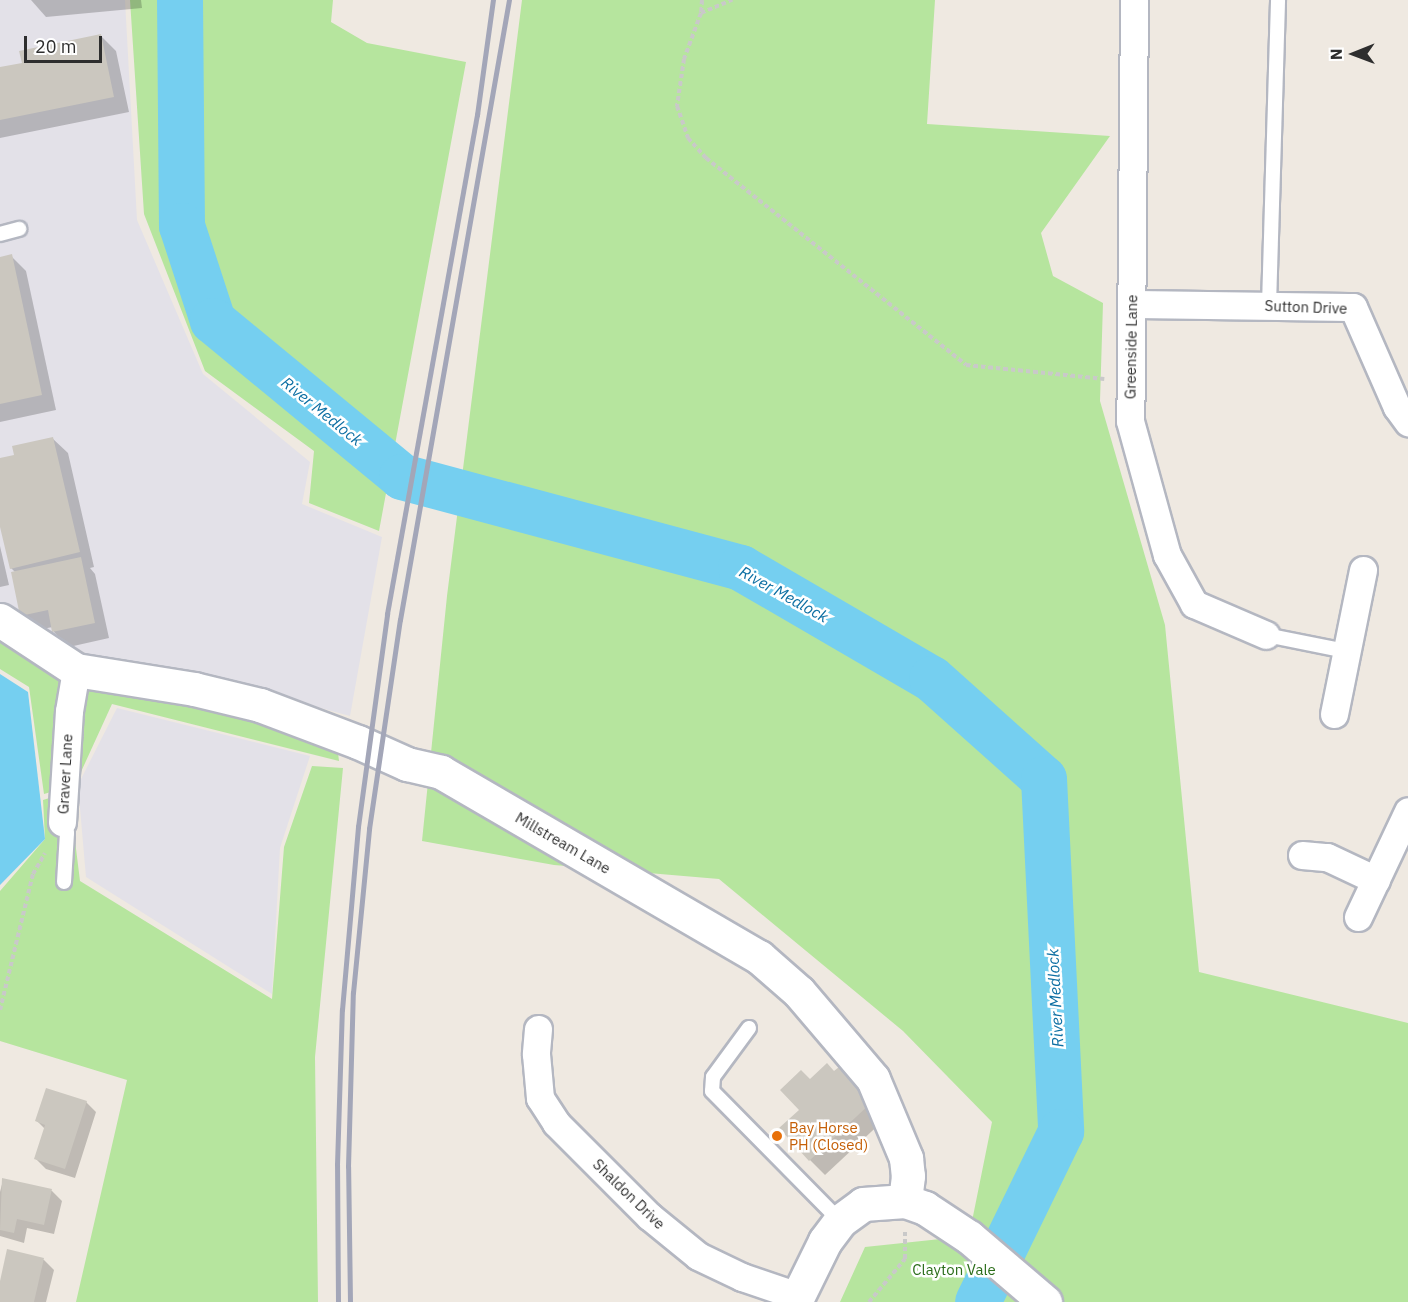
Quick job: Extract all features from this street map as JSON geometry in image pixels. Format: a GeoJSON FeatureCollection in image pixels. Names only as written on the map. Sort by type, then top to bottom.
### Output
{"type":"FeatureCollection","features":[{"type":"Feature","properties":{"kind":"street","name":"Greenside Lane"},"geometry":{"type":"LineString","coordinates":[[1134,0],[1130,421],[1167,555],[1194,604],[1266,635]]}},
{"type":"Feature","properties":{"kind":"street","name":"Sutton Drive"},"geometry":{"type":"LineString","coordinates":[[1132,304],[1353,307],[1397,407],[1408,422]]}},
{"type":"Feature","properties":{"kind":"street"},"geometry":{"type":"LineString","coordinates":[[1334,714],[1363,570]]}},
{"type":"Feature","properties":{"kind":"street"},"geometry":{"type":"LineString","coordinates":[[0,620],[76,670]]}},
{"type":"Feature","properties":{"kind":"street","name":"Graver Lane"},"geometry":{"type":"LineString","coordinates":[[62,822],[69,711],[76,670]]}},
{"type":"Feature","properties":{"kind":"street","name":"Millstream Lane"},"geometry":{"type":"LineString","coordinates":[[76,670],[194,689],[260,705],[358,742],[407,764],[441,772],[759,957],[799,992],[873,1079],[906,1158],[908,1176],[905,1201]]}},
{"type":"Feature","properties":{"kind":"street"},"geometry":{"type":"LineString","coordinates":[[1358,918],[1408,811]]}},
{"type":"Feature","properties":{"kind":"street"},"geometry":{"type":"LineString","coordinates":[[1302,855],[1326,857],[1376,880]]}},
{"type":"Feature","properties":{"kind":"street","name":"Shaldon Drive"},"geometry":{"type":"LineString","coordinates":[[537,1029],[536,1054],[540,1098],[556,1124],[649,1216],[698,1256],[797,1299]]}},
{"type":"Feature","properties":{"kind":"street"},"geometry":{"type":"LineString","coordinates":[[797,1299],[825,1241],[840,1221],[863,1204],[905,1201],[925,1208],[969,1237],[1036,1295]]}},
{"type":"Feature","properties":{"kind":"lane"},"geometry":{"type":"LineString","coordinates":[[1269,305],[1278,0]]}},
{"type":"Feature","properties":{"kind":"lane"},"geometry":{"type":"LineString","coordinates":[[0,234],[19,229]]}},
{"type":"Feature","properties":{"kind":"lane"},"geometry":{"type":"LineString","coordinates":[[1266,635],[1346,651]]}},
{"type":"Feature","properties":{"kind":"lane"},"geometry":{"type":"LineString","coordinates":[[62,822],[67,833],[64,882]]}},
{"type":"Feature","properties":{"kind":"lane"},"geometry":{"type":"LineString","coordinates":[[749,1028],[713,1077],[712,1091],[840,1221]]}},
{"type":"Feature","properties":{"kind":"path"},"geometry":{"type":"LineString","coordinates":[[702,0],[701,13],[684,59],[677,106],[687,138],[706,158],[966,365],[1130,380]]}},
{"type":"Feature","properties":{"kind":"path"},"geometry":{"type":"LineString","coordinates":[[701,13],[732,0]]}},
{"type":"Feature","properties":{"kind":"path","name":"Graver Lane"},"geometry":{"type":"LineString","coordinates":[[0,1010],[33,874],[62,822]]}},
{"type":"Feature","properties":{"kind":"path"},"geometry":{"type":"LineString","coordinates":[[869,1302],[905,1259],[905,1201]]}},
{"type":"Feature","properties":{"kind":"shaded area"},"geometry":{"type":"Polygon","coordinates":[[[0,0],[125,0],[137,220],[203,374],[310,462],[302,504],[382,537],[350,716],[222,681],[96,659],[0,605],[0,0]]]}},
{"type":"Feature","properties":{"kind":"shaded area"},"geometry":{"type":"Polygon","coordinates":[[[117,708],[310,756],[280,848],[272,994],[86,877],[78,785],[117,708]]]}},
{"type":"Feature","properties":{"kind":"green space"},"geometry":{"type":"Polygon","coordinates":[[[130,0],[333,0],[331,22],[367,43],[466,62],[379,531],[309,503],[314,451],[205,371],[144,214],[130,0]]]}},
{"type":"Feature","properties":{"kind":"green space","name":"Clayton Vale"},"geometry":{"type":"Polygon","coordinates":[[[522,0],[935,0],[927,124],[1110,136],[1041,233],[1053,276],[1103,303],[1100,401],[1165,625],[1199,972],[1408,1023],[1408,1302],[840,1302],[865,1247],[969,1236],[992,1122],[903,1031],[719,879],[554,865],[422,841],[447,596],[522,0]]]}},
{"type":"Feature","properties":{"kind":"green space"},"geometry":{"type":"Polygon","coordinates":[[[0,630],[126,688],[291,727],[337,744],[339,761],[112,704],[75,785],[44,794],[29,687],[0,669],[0,630]]]}},
{"type":"Feature","properties":{"kind":"green space"},"geometry":{"type":"Polygon","coordinates":[[[312,766],[343,768],[315,1057],[318,1302],[76,1302],[127,1080],[0,1041],[0,891],[45,839],[43,800],[69,792],[80,881],[272,999],[284,847],[312,766]]]}},
{"type":"Feature","properties":{"kind":"water"},"geometry":{"type":"Polygon","coordinates":[[[0,674],[28,692],[45,839],[0,885],[0,674]]]}},
{"type":"Feature","properties":{"kind":"building"},"geometry":{"type":"Polygon","coordinates":[[[101,34],[114,97],[0,120],[0,67],[22,63],[19,51],[101,34]]]}},
{"type":"Feature","properties":{"kind":"building"},"geometry":{"type":"Polygon","coordinates":[[[12,254],[42,395],[0,404],[0,257],[12,254]]]}},
{"type":"Feature","properties":{"kind":"building"},"geometry":{"type":"Polygon","coordinates":[[[53,437],[80,552],[10,569],[0,527],[0,458],[14,455],[12,446],[53,437]]]}},
{"type":"Feature","properties":{"kind":"building"},"geometry":{"type":"Polygon","coordinates":[[[81,557],[95,623],[52,632],[48,610],[20,616],[11,572],[81,557]]]}},
{"type":"Feature","properties":{"kind":"building"},"geometry":{"type":"Polygon","coordinates":[[[827,1063],[834,1071],[839,1067],[872,1102],[809,1161],[779,1128],[799,1110],[780,1090],[801,1070],[810,1079],[827,1063]]]}},
{"type":"Feature","properties":{"kind":"building"},"geometry":{"type":"Polygon","coordinates":[[[46,1088],[87,1101],[65,1169],[34,1159],[45,1125],[35,1121],[46,1088]]]}},
{"type":"Feature","properties":{"kind":"building"},"geometry":{"type":"Polygon","coordinates":[[[2,1178],[52,1189],[44,1225],[17,1219],[14,1233],[0,1230],[2,1178]]]}},
{"type":"Feature","properties":{"kind":"building"},"geometry":{"type":"Polygon","coordinates":[[[7,1249],[44,1258],[34,1302],[0,1302],[0,1281],[7,1249]]]}},
{"type":"Feature","properties":{"kind":"waterway","name":"River Medlock"},"geometry":{"type":"LineString","coordinates":[[180,0],[182,226],[213,321],[402,477],[741,568],[932,679],[1044,779],[1061,1132],[978,1302]]}},
{"type":"Feature","properties":{"kind":"railway"},"geometry":{"type":"LineString","coordinates":[[338,1302],[337,1165],[342,1010],[358,827],[387,614],[477,115],[493,0]]}},
{"type":"Feature","properties":{"kind":"railway"},"geometry":{"type":"LineString","coordinates":[[350,1302],[348,1167],[353,993],[369,829],[400,620],[509,0]]}},
{"type":"Feature","properties":{"kind":"place","name":"Bay Horse PH (Closed)"},"geometry":{"type":"Point","coordinates":[777,1136]}}]}
